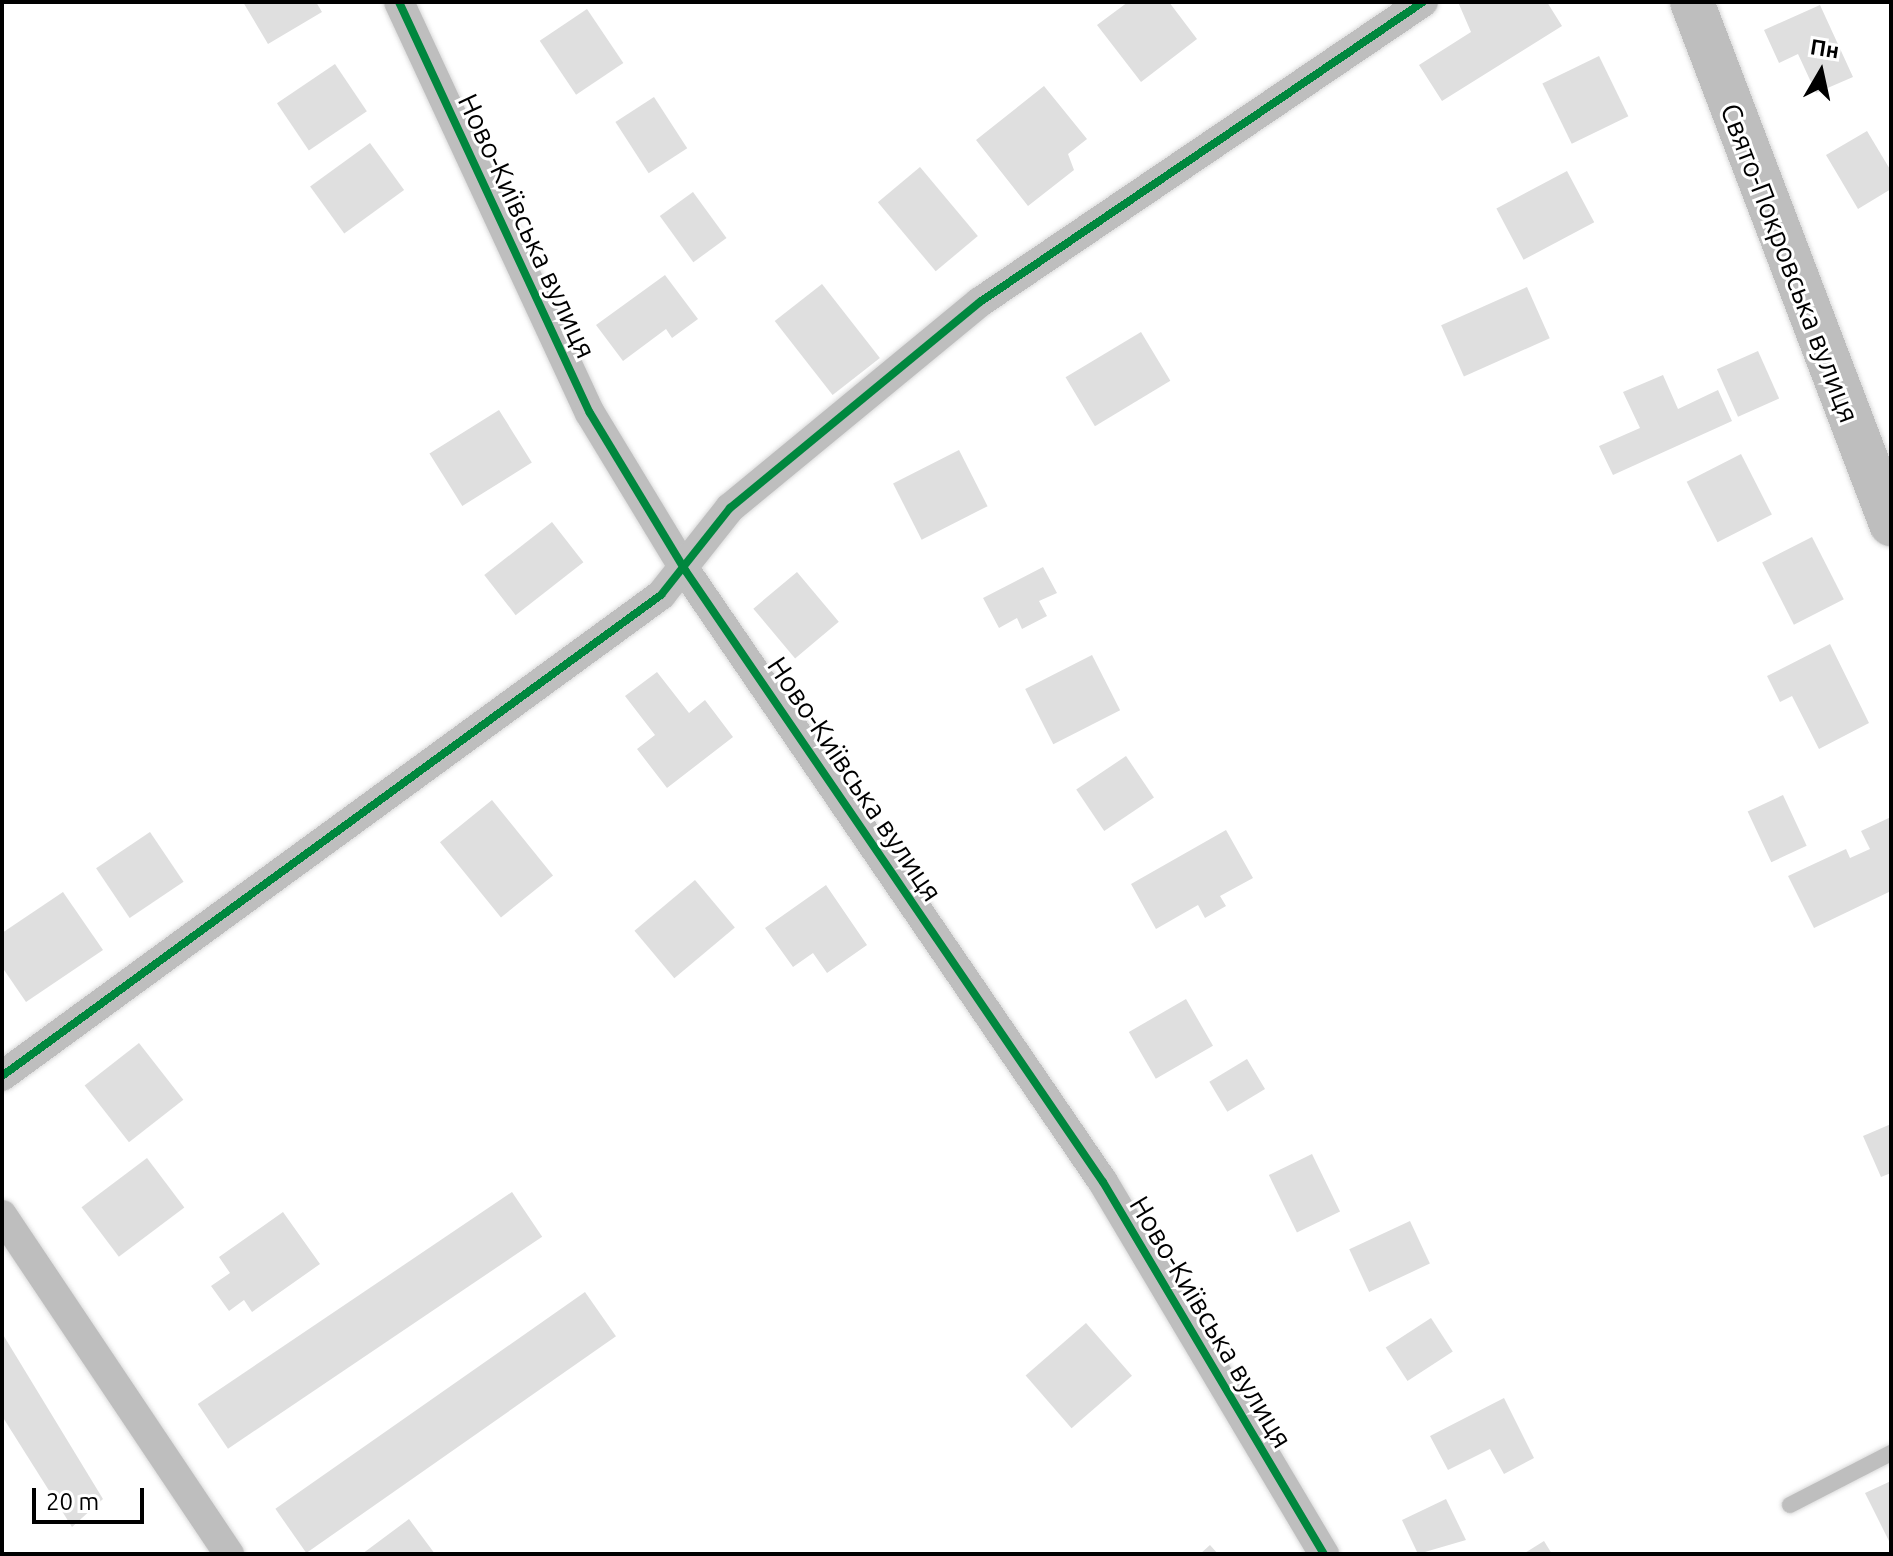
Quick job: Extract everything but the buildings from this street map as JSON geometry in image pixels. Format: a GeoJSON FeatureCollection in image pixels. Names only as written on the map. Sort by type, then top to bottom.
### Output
{"type":"FeatureCollection","features":[{"type":"Feature","properties":{"kind":"main road","name":"Свято-Покровська вулиця"},"geometry":{"type":"LineString","coordinates":[[1692,2],[1891,524]]}},
{"type":"Feature","properties":{"kind":"street","name":"Ново-Київська вулиця"},"geometry":{"type":"LineString","coordinates":[[399,2],[590,413],[685,570],[1103,1182],[1324,1554]]}},
{"type":"Feature","properties":{"kind":"street"},"geometry":{"type":"LineString","coordinates":[[2,1076],[652,602],[685,570],[730,508],[980,302],[1423,2]]}},
{"type":"Feature","properties":{"kind":"street"},"geometry":{"type":"LineString","coordinates":[[2,1215],[229,1554]]}},
{"type":"Feature","properties":{"kind":"lane"},"geometry":{"type":"LineString","coordinates":[[1790,1505],[1891,1453]]}},
{"type":"Feature","properties":{"kind":"cycle path"},"geometry":{"type":"LineString","coordinates":[[399,2],[590,413],[685,570],[1103,1182],[1324,1554]]}},
{"type":"Feature","properties":{"kind":"cycle path"},"geometry":{"type":"LineString","coordinates":[[2,1076],[661,595],[730,508],[980,302],[1423,2]]}}]}
